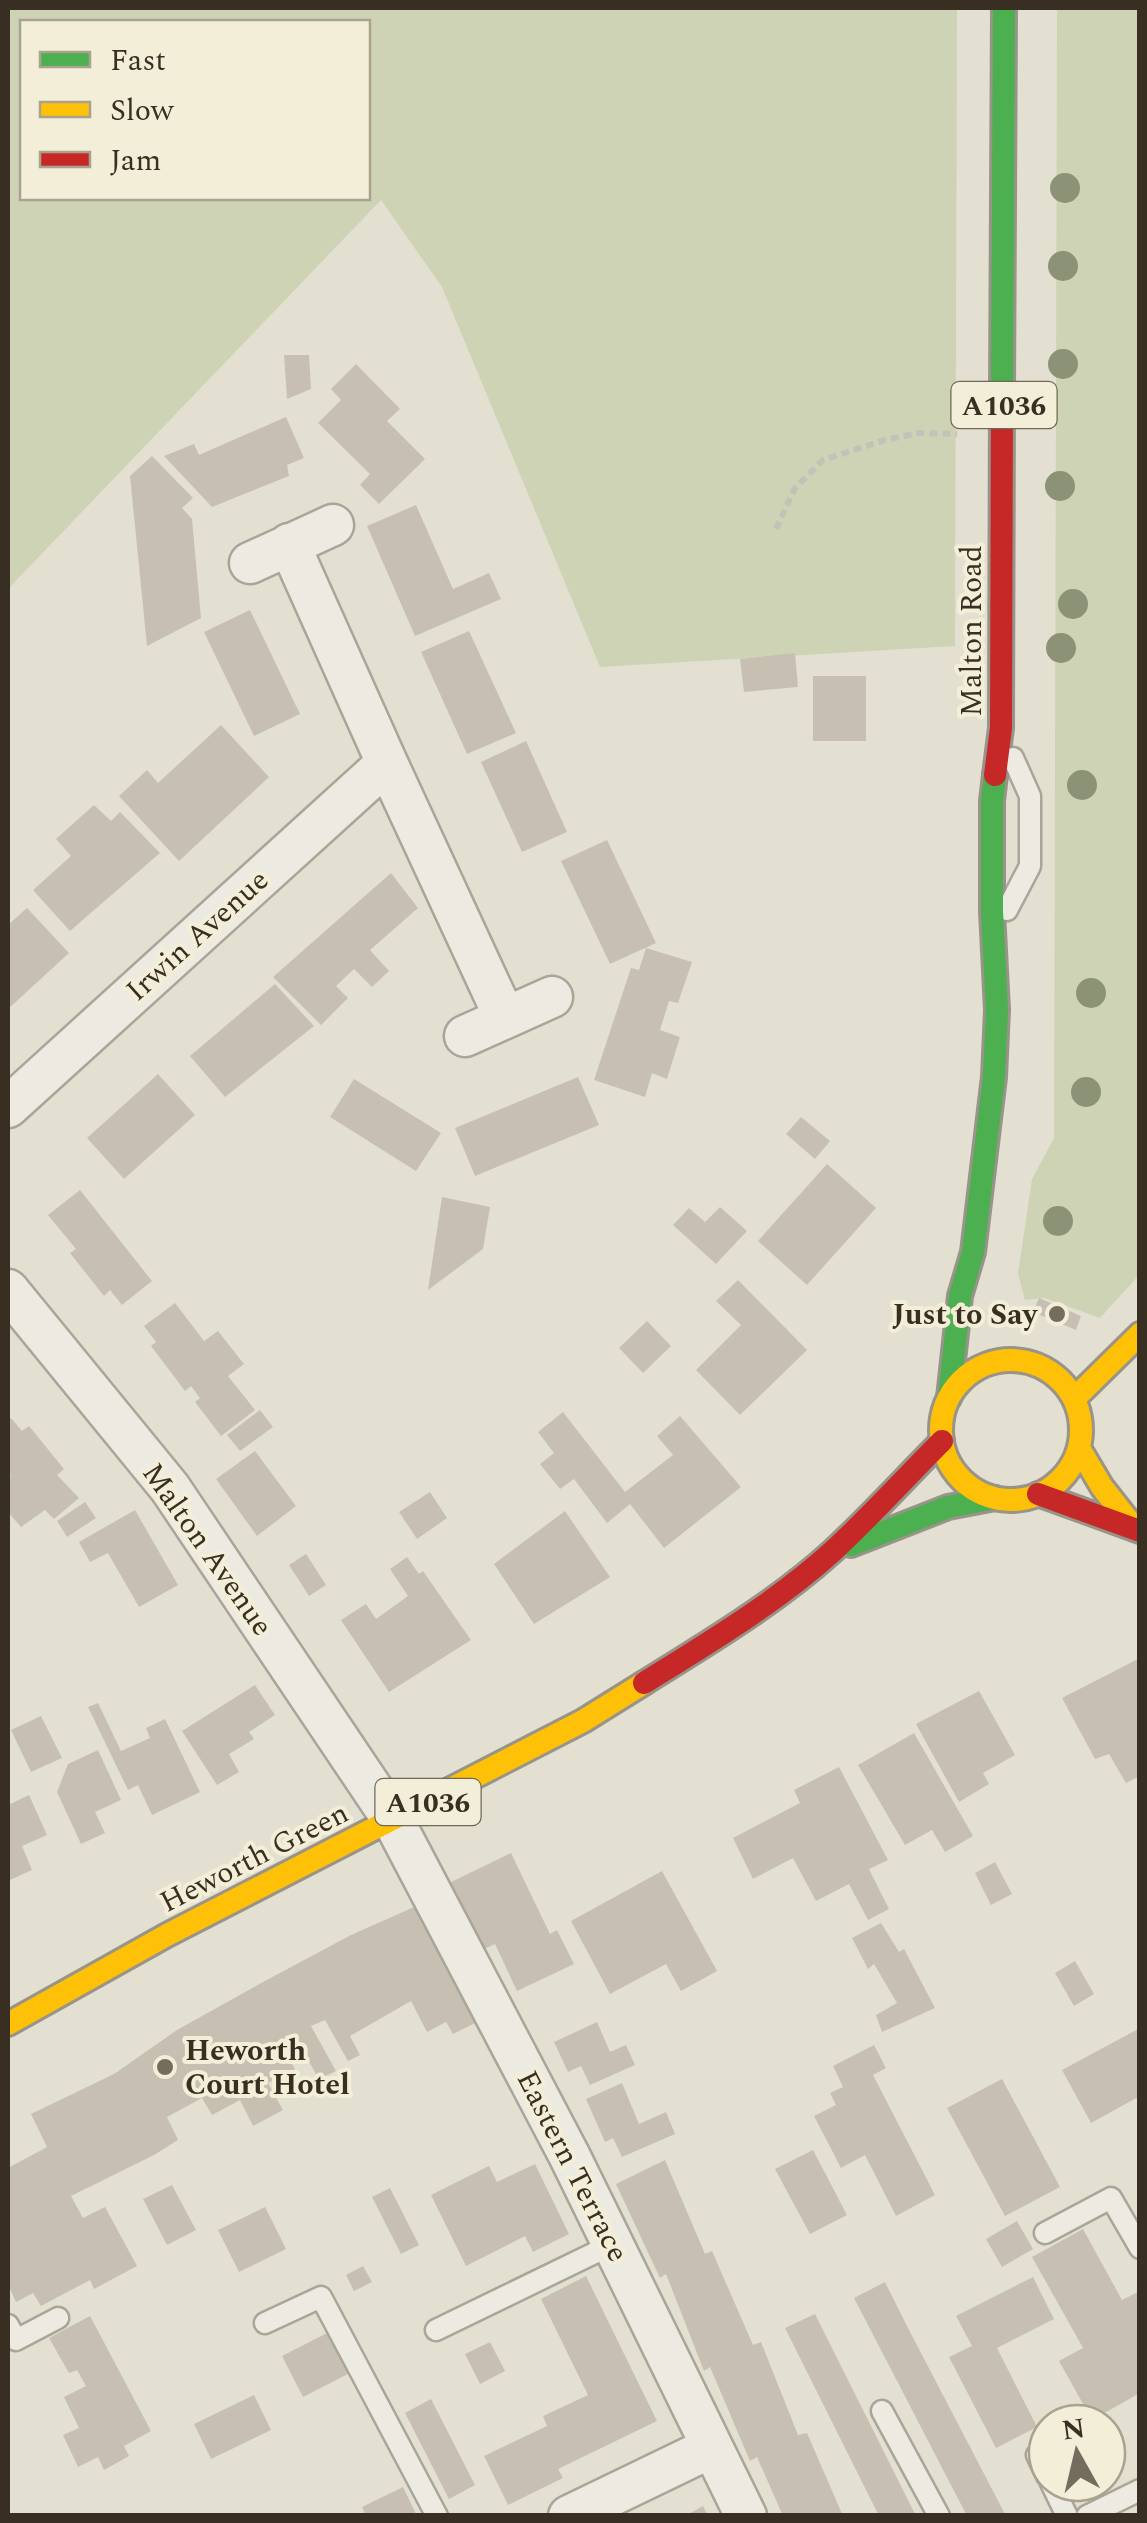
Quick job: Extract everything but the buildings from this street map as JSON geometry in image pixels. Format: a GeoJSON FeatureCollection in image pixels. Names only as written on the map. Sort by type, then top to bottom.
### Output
{"type":"FeatureCollection","features":[{"type":"Feature","properties":{"kind":"main road","name":"Malton Road"},"geometry":{"type":"LineString","coordinates":[[949,1398],[960,1296],[973,1252],[994,1077],[997,1010],[992,801],[1001,728],[1004,8]]}},
{"type":"Feature","properties":{"kind":"main road","name":"Malton Road"},"geometry":{"type":"LineString","coordinates":[[973,1252],[987,1294]]}},
{"type":"Feature","properties":{"kind":"main road"},"geometry":{"type":"LineString","coordinates":[[1004,1332],[1019,1360]]}},
{"type":"Feature","properties":{"kind":"main road"},"geometry":{"type":"LineString","coordinates":[[1074,1398],[1140,1334]]}},
{"type":"Feature","properties":{"kind":"main road","name":"A1036"},"geometry":{"type":"LineString","coordinates":[[924,1408],[954,1354]]}},
{"type":"Feature","properties":{"kind":"main road"},"geometry":{"type":"LineString","coordinates":[[949,1398],[961,1381],[978,1368],[998,1361],[1036,1364],[1064,1384],[1080,1414],[1079,1448],[1064,1476],[1038,1494]]}},
{"type":"Feature","properties":{"kind":"main road","name":"A1036"},"geometry":{"type":"LineString","coordinates":[[942,1441],[949,1398]]}},
{"type":"Feature","properties":{"kind":"main road","name":"Heworth Green"},"geometry":{"type":"LineString","coordinates":[[8,2024],[168,1934],[582,1721],[710,1642],[832,1552],[942,1441]]}},
{"type":"Feature","properties":{"kind":"main road"},"geometry":{"type":"LineString","coordinates":[[942,1441],[960,1478],[995,1498]]}},
{"type":"Feature","properties":{"kind":"main road"},"geometry":{"type":"LineString","coordinates":[[1079,1448],[1102,1487],[1137,1530]]}},
{"type":"Feature","properties":{"kind":"main road","name":"A1036"},"geometry":{"type":"LineString","coordinates":[[995,1498],[1009,1500],[1038,1494]]}},
{"type":"Feature","properties":{"kind":"main road"},"geometry":{"type":"LineString","coordinates":[[1038,1494],[1137,1530]]}},
{"type":"Feature","properties":{"kind":"main road","name":"A1036"},"geometry":{"type":"LineString","coordinates":[[832,1552],[854,1498]]}},
{"type":"Feature","properties":{"kind":"main road","name":"Heworth Green"},"geometry":{"type":"LineString","coordinates":[[832,1552],[948,1507],[995,1498]]}},
{"type":"Feature","properties":{"kind":"street"},"geometry":{"type":"LineString","coordinates":[[250,563],[333,526]]}},
{"type":"Feature","properties":{"kind":"street"},"geometry":{"type":"LineString","coordinates":[[289,544],[505,1018]]}},
{"type":"Feature","properties":{"kind":"street","name":"Irwin Avenue"},"geometry":{"type":"LineString","coordinates":[[8,1107],[387,763]]}},
{"type":"Feature","properties":{"kind":"street"},"geometry":{"type":"LineString","coordinates":[[465,1036],[552,997]]}},
{"type":"Feature","properties":{"kind":"street","name":"Malton Avenue"},"geometry":{"type":"LineString","coordinates":[[8,1290],[170,1488],[393,1820]]}},
{"type":"Feature","properties":{"kind":"street","name":"Eastern Terrace"},"geometry":{"type":"LineString","coordinates":[[393,1820],[570,2156],[746,2516]]}},
{"type":"Feature","properties":{"kind":"street"},"geometry":{"type":"LineString","coordinates":[[569,2516],[712,2447]]}},
{"type":"Feature","properties":{"kind":"lane"},"geometry":{"type":"LineString","coordinates":[[993,936],[1030,866],[1032,824],[1030,796],[1001,728]]}},
{"type":"Feature","properties":{"kind":"lane"},"geometry":{"type":"LineString","coordinates":[[1045,2232],[1111,2198],[1140,2248]]}},
{"type":"Feature","properties":{"kind":"lane"},"geometry":{"type":"LineString","coordinates":[[436,2330],[613,2244]]}},
{"type":"Feature","properties":{"kind":"lane"},"geometry":{"type":"LineString","coordinates":[[265,2323],[321,2297],[437,2516]]}},
{"type":"Feature","properties":{"kind":"lane"},"geometry":{"type":"LineString","coordinates":[[8,2325],[16,2340],[58,2318]]}},
{"type":"Feature","properties":{"kind":"lane"},"geometry":{"type":"LineString","coordinates":[[882,2410],[938,2516]]}},
{"type":"Feature","properties":{"kind":"lane"},"geometry":{"type":"LineString","coordinates":[[1087,2516],[1140,2490]]}},
{"type":"Feature","properties":{"kind":"path"},"geometry":{"type":"LineString","coordinates":[[776,529],[795,488],[823,460],[919,433],[1004,432]]}},
{"type":"Feature","properties":{"kind":"green space"},"geometry":{"type":"Polygon","coordinates":[[[8,8],[957,8],[955,646],[600,667],[442,287],[381,200],[8,589],[8,8]]]}},
{"type":"Feature","properties":{"kind":"green space"},"geometry":{"type":"Polygon","coordinates":[[[1057,8],[1139,8],[1139,1275],[1100,1318],[1044,1298],[1025,1300],[1018,1274],[1032,1179],[1054,1138],[1057,8]]]}},
{"type":"Feature","properties":{"kind":"traffic: fast"},"geometry":{"type":"LineString","coordinates":[[1002,393],[1004,8]]}},
{"type":"Feature","properties":{"kind":"traffic: fast"},"geometry":{"type":"LineString","coordinates":[[949,1398],[960,1296],[973,1252],[994,1077],[995,775]]}},
{"type":"Feature","properties":{"kind":"traffic: fast"},"geometry":{"type":"LineString","coordinates":[[851,1545],[948,1507],[995,1498]]}},
{"type":"Feature","properties":{"kind":"traffic: slow"},"geometry":{"type":"LineString","coordinates":[[1074,1399],[1140,1334]]}},
{"type":"Feature","properties":{"kind":"traffic: slow"},"geometry":{"type":"LineString","coordinates":[[1011,1360],[1038,1366],[1060,1381],[1075,1403],[1081,1430],[1075,1457],[1060,1479],[1038,1494],[1011,1500],[984,1494],[962,1479],[947,1457],[941,1430],[947,1403],[962,1381],[984,1366],[1011,1360]]}},
{"type":"Feature","properties":{"kind":"traffic: slow"},"geometry":{"type":"LineString","coordinates":[[1079,1448],[1102,1487],[1135,1529]]}},
{"type":"Feature","properties":{"kind":"traffic: slow"},"geometry":{"type":"LineString","coordinates":[[8,2024],[167,1935],[583,1721],[644,1683]]}},
{"type":"Feature","properties":{"kind":"traffic: jam"},"geometry":{"type":"LineString","coordinates":[[995,775],[1001,728],[1002,393]]}},
{"type":"Feature","properties":{"kind":"traffic: jam"},"geometry":{"type":"LineString","coordinates":[[644,1683],[789,1588],[833,1551],[942,1441]]}},
{"type":"Feature","properties":{"kind":"traffic: jam"},"geometry":{"type":"LineString","coordinates":[[1038,1494],[1140,1531]]}},
{"type":"Feature","properties":{"kind":"place","name":"Just to Say"},"geometry":{"type":"Point","coordinates":[1057,1314]}},
{"type":"Feature","properties":{"kind":"place","name":"Heworth Court Hotel"},"geometry":{"type":"Point","coordinates":[165,2067]}}]}
